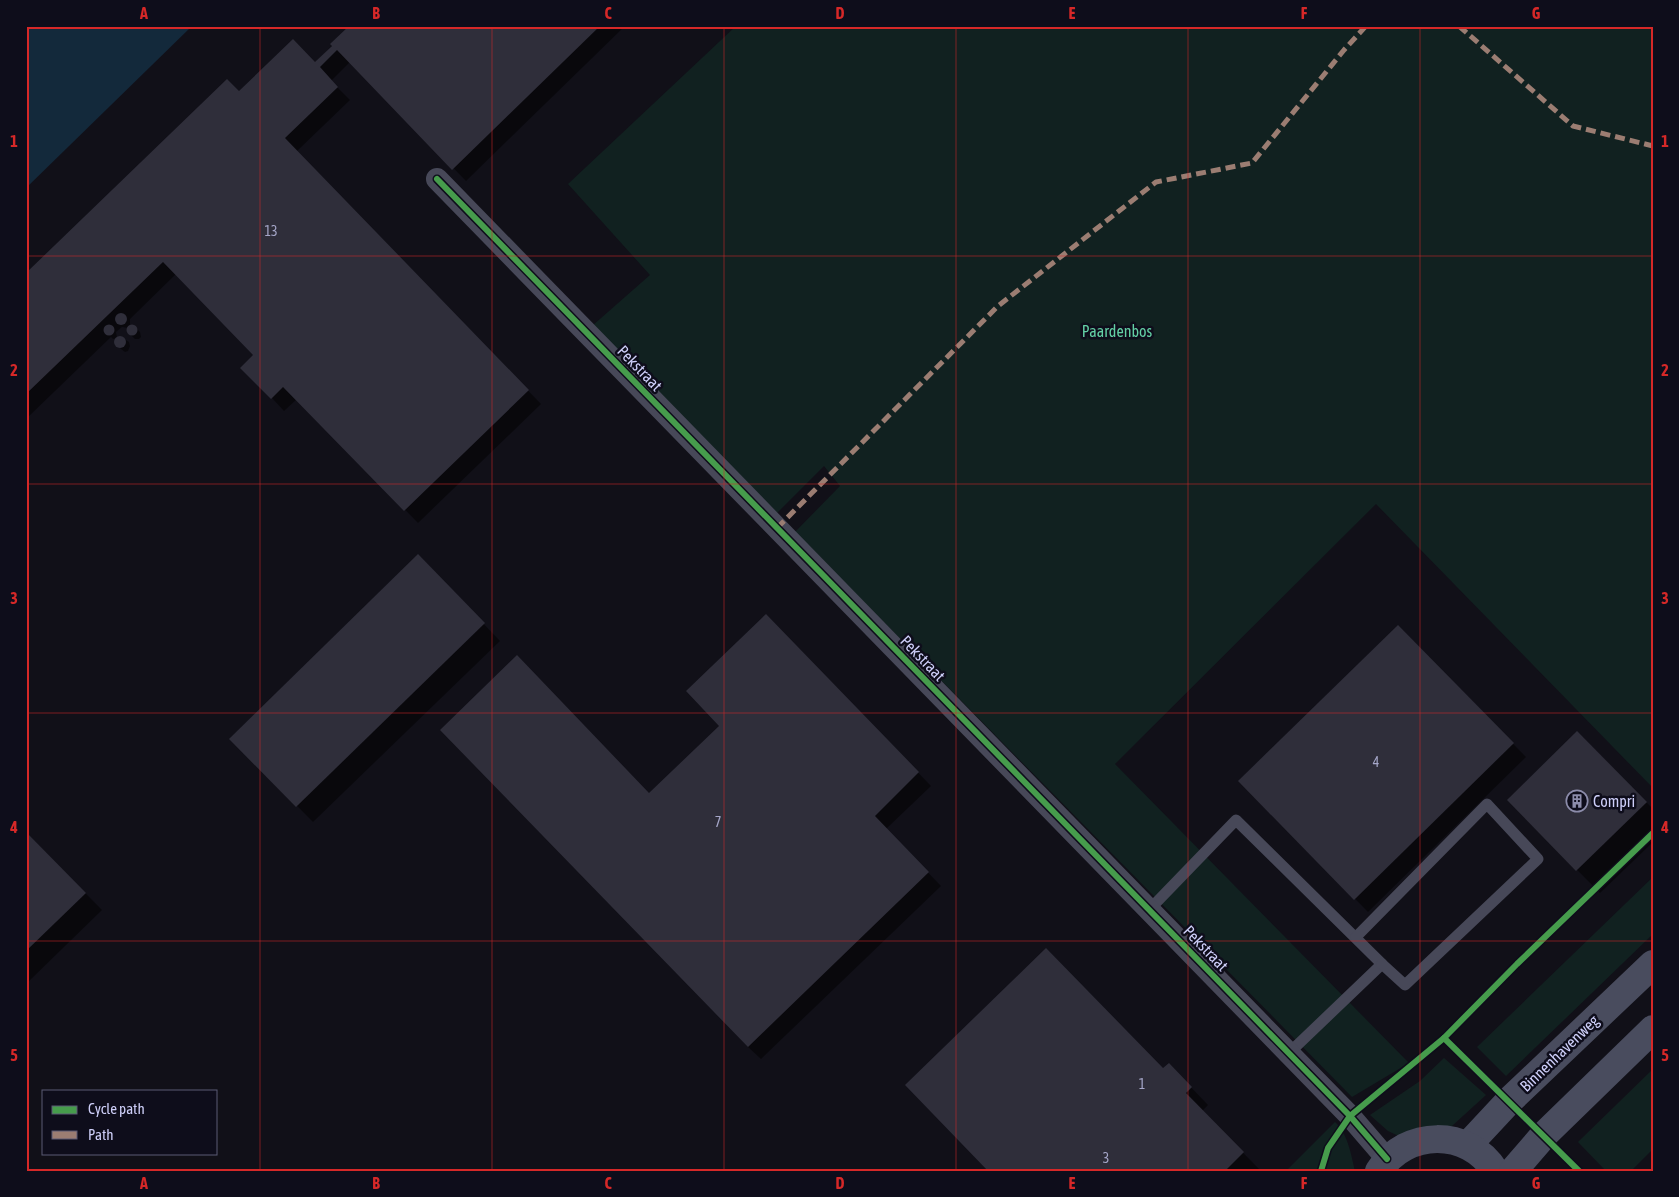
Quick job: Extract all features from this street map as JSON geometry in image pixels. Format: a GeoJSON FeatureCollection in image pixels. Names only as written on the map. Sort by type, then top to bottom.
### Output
{"type":"FeatureCollection","features":[{"type":"Feature","properties":{"kind":"main road","name":"Binnenhavenweg"},"geometry":{"type":"LineString","coordinates":[[1468,1145],[1509,1102],[1653,964]]}},
{"type":"Feature","properties":{"kind":"main road"},"geometry":{"type":"LineString","coordinates":[[1513,1171],[1544,1135],[1653,1029]]}},
{"type":"Feature","properties":{"kind":"main road"},"geometry":{"type":"LineString","coordinates":[[1383,1165],[1411,1143],[1439,1138],[1468,1145],[1489,1161],[1495,1171]]}},
{"type":"Feature","properties":{"kind":"street","name":"Pekstraat"},"geometry":{"type":"LineString","coordinates":[[437,180],[1350,1116],[1383,1165]]}},
{"type":"Feature","properties":{"kind":"lane"},"geometry":{"type":"LineString","coordinates":[[1149,910],[1236,820],[1405,985],[1538,859],[1487,804],[1356,937]]}},
{"type":"Feature","properties":{"kind":"lane"},"geometry":{"type":"LineString","coordinates":[[1288,1053],[1382,964]]}},
{"type":"Feature","properties":{"kind":"green space","name":"Paardenbos"},"geometry":{"type":"Polygon","coordinates":[[[736,26],[1653,26],[1653,788],[1376,504],[1115,764],[1409,1063],[1352,1097],[795,532],[840,486],[824,466],[777,513],[592,326],[650,275],[568,184],[736,26]]]}},
{"type":"Feature","properties":{"kind":"green space"},"geometry":{"type":"Polygon","coordinates":[[[1653,877],[1653,934],[1506,1076],[1477,1047],[1653,877]]]}},
{"type":"Feature","properties":{"kind":"green space"},"geometry":{"type":"Polygon","coordinates":[[[1444,1058],[1486,1095],[1442,1135],[1409,1141],[1388,1131],[1370,1115],[1420,1081],[1444,1058]]]}},
{"type":"Feature","properties":{"kind":"green space"},"geometry":{"type":"Polygon","coordinates":[[[1653,1069],[1653,1149],[1631,1171],[1606,1171],[1578,1142],[1653,1069]]]}},
{"type":"Feature","properties":{"kind":"green space"},"geometry":{"type":"Polygon","coordinates":[[[1335,1122],[1346,1138],[1355,1171],[1286,1171],[1335,1122]]]}},
{"type":"Feature","properties":{"kind":"water"},"geometry":{"type":"Polygon","coordinates":[[[26,26],[192,26],[26,188],[26,26]]]}},
{"type":"Feature","properties":{"kind":"building"},"geometry":{"type":"Polygon","coordinates":[[[349,26],[600,26],[452,170],[337,50],[320,67],[338,87],[285,138],[529,390],[404,511],[283,387],[271,399],[240,368],[253,355],[163,262],[26,394],[26,273],[227,79],[239,91],[293,39],[315,62],[349,26]]]}},
{"type":"Feature","properties":{"kind":"building"},"geometry":{"type":"Polygon","coordinates":[[[123,313],[126,314],[126,324],[119,325],[116,324],[115,317],[116,314],[123,313]]]}},
{"type":"Feature","properties":{"kind":"building"},"geometry":{"type":"Polygon","coordinates":[[[107,325],[111,325],[114,330],[113,334],[107,335],[104,332],[104,328],[107,325]]]}},
{"type":"Feature","properties":{"kind":"building"},"geometry":{"type":"Polygon","coordinates":[[[130,325],[134,325],[137,330],[136,334],[130,335],[127,332],[127,328],[130,325]]]}},
{"type":"Feature","properties":{"kind":"building"},"geometry":{"type":"Polygon","coordinates":[[[122,336],[125,337],[125,347],[118,348],[115,347],[114,340],[115,337],[122,336]]]}},
{"type":"Feature","properties":{"kind":"building"},"geometry":{"type":"Polygon","coordinates":[[[418,554],[485,623],[296,807],[229,739],[418,554]]]}},
{"type":"Feature","properties":{"kind":"building"},"geometry":{"type":"Polygon","coordinates":[[[766,614],[919,772],[875,816],[929,872],[748,1047],[440,730],[517,655],[649,793],[719,726],[686,691],[766,614]]]}},
{"type":"Feature","properties":{"kind":"building"},"geometry":{"type":"Polygon","coordinates":[[[1398,625],[1514,743],[1354,900],[1238,781],[1398,625]]]}},
{"type":"Feature","properties":{"kind":"building","name":"Compri"},"geometry":{"type":"Polygon","coordinates":[[[1577,731],[1647,802],[1576,871],[1507,800],[1577,731]]]}},
{"type":"Feature","properties":{"kind":"building"},"geometry":{"type":"Polygon","coordinates":[[[26,832],[86,893],[26,951],[26,832]]]}},
{"type":"Feature","properties":{"kind":"building"},"geometry":{"type":"Polygon","coordinates":[[[1046,948],[1163,1068],[1169,1063],[1192,1087],[1186,1093],[1244,1152],[1225,1171],[988,1171],[905,1085],[1046,948]]]}},
{"type":"Feature","properties":{"kind":"marked path"},"geometry":{"type":"LineString","coordinates":[[777,528],[998,306],[1156,182],[1252,163],[1344,50],[1366,26]]}},
{"type":"Feature","properties":{"kind":"marked path"},"geometry":{"type":"LineString","coordinates":[[1459,26],[1573,126],[1653,146]]}},
{"type":"Feature","properties":{"kind":"cycle path"},"geometry":{"type":"LineString","coordinates":[[437,179],[1350,1116],[1387,1159]]}},
{"type":"Feature","properties":{"kind":"cycle path"},"geometry":{"type":"LineString","coordinates":[[1321,1171],[1328,1148],[1350,1116],[1444,1038],[1517,964],[1653,833]]}},
{"type":"Feature","properties":{"kind":"cycle path"},"geometry":{"type":"LineString","coordinates":[[1444,1038],[1579,1171]]}},
{"type":"Feature","properties":{"kind":"place","name":"Compri"},"geometry":{"type":"Point","coordinates":[1577,801]}}]}
